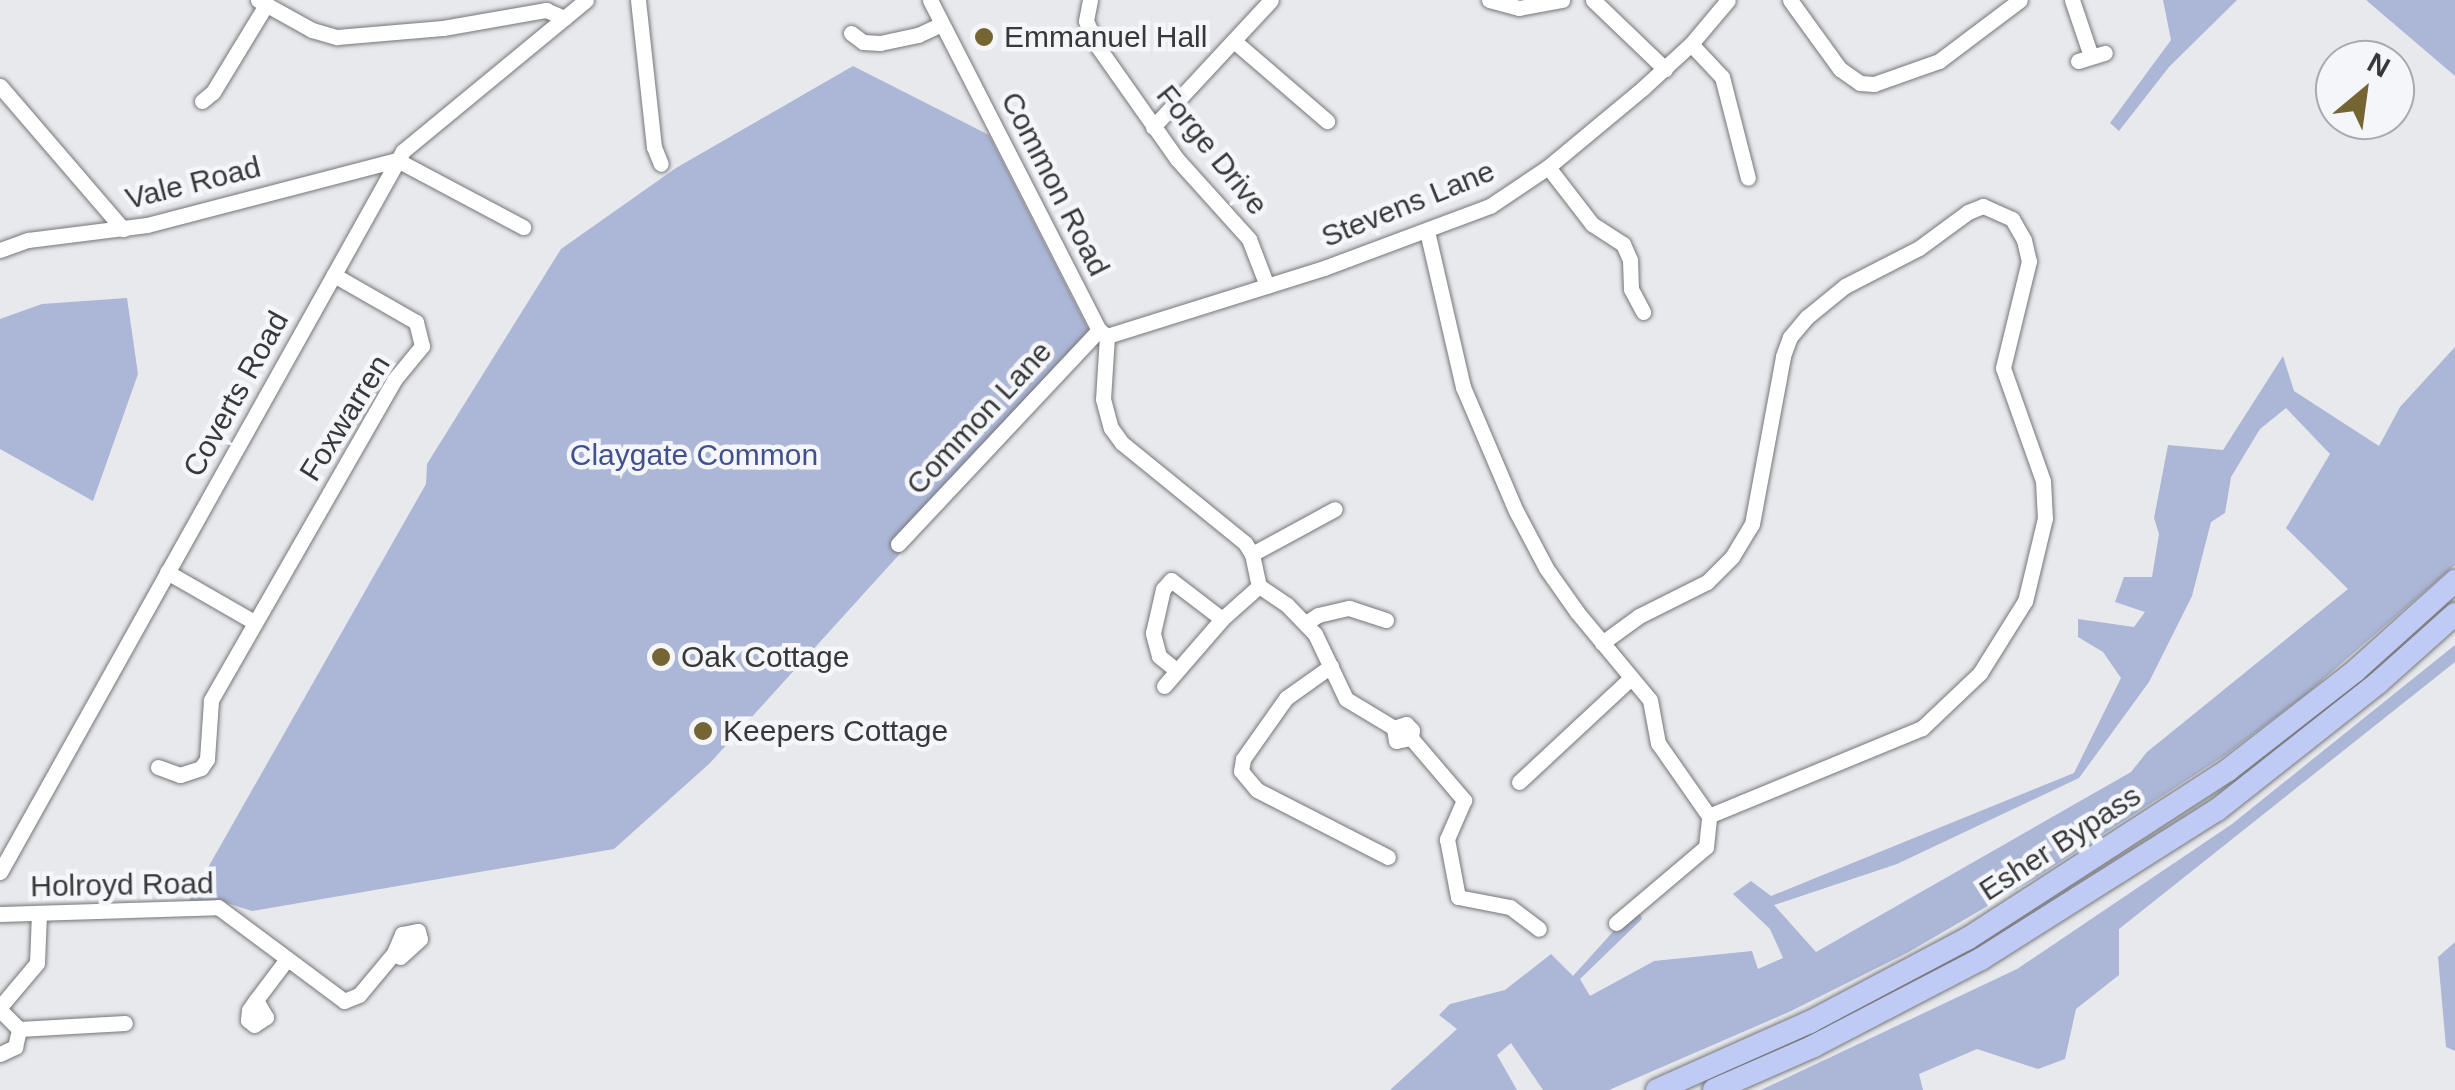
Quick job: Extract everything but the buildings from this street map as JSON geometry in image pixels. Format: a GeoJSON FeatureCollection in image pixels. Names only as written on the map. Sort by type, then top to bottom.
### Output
{"type":"FeatureCollection","features":[{"type":"Feature","properties":{"kind":"highway","name":"Esher Bypass"},"geometry":{"type":"LineString","coordinates":[[1657,1090],[1810,1022],[1967,939],[2228,770],[2356,671],[2455,581]]}},
{"type":"Feature","properties":{"kind":"highway","name":"Esher Bypass"},"geometry":{"type":"LineString","coordinates":[[1714,1090],[1814,1046],[1981,959],[2216,810],[2379,682],[2455,614]]}},
{"type":"Feature","properties":{"kind":"street","name":"Coverts Road"},"geometry":{"type":"LineString","coordinates":[[0,872],[396,160],[412,142],[586,0]]}},
{"type":"Feature","properties":{"kind":"street"},"geometry":{"type":"LineString","coordinates":[[638,0],[654,146],[662,164]]}},
{"type":"Feature","properties":{"kind":"street","name":"Forge Drive"},"geometry":{"type":"LineString","coordinates":[[1090,0],[1086,12],[1091,34],[1153,127],[1248,238],[1267,286]]}},
{"type":"Feature","properties":{"kind":"street"},"geometry":{"type":"LineString","coordinates":[[1153,127],[1271,0]]}},
{"type":"Feature","properties":{"kind":"street"},"geometry":{"type":"LineString","coordinates":[[1489,0],[1519,8],[1562,0]]}},
{"type":"Feature","properties":{"kind":"street"},"geometry":{"type":"LineString","coordinates":[[1593,0],[1665,69]]}},
{"type":"Feature","properties":{"kind":"street","name":"Stevens Lane"},"geometry":{"type":"LineString","coordinates":[[1103,333],[1267,286],[1490,206],[1548,168],[1665,69],[1728,0]]}},
{"type":"Feature","properties":{"kind":"street"},"geometry":{"type":"LineString","coordinates":[[1790,0],[1840,69],[1860,83],[1874,84],[1926,68],[1996,7],[2020,0]]}},
{"type":"Feature","properties":{"kind":"street"},"geometry":{"type":"LineString","coordinates":[[2072,0],[2091,57]]}},
{"type":"Feature","properties":{"kind":"street"},"geometry":{"type":"LineString","coordinates":[[202,101],[212,92],[262,2],[312,30],[352,38],[546,10],[564,18]]}},
{"type":"Feature","properties":{"kind":"street","name":"Common Road"},"geometry":{"type":"LineString","coordinates":[[933,2],[1103,333]]}},
{"type":"Feature","properties":{"kind":"street"},"geometry":{"type":"LineString","coordinates":[[852,33],[863,42],[880,43],[918,35],[942,24]]}},
{"type":"Feature","properties":{"kind":"street"},"geometry":{"type":"LineString","coordinates":[[1234,41],[1323,117],[1329,100]]}},
{"type":"Feature","properties":{"kind":"street"},"geometry":{"type":"LineString","coordinates":[[1691,44],[1722,77],[1748,178]]}},
{"type":"Feature","properties":{"kind":"street"},"geometry":{"type":"LineString","coordinates":[[0,86],[123,229]]}},
{"type":"Feature","properties":{"kind":"street"},"geometry":{"type":"LineString","coordinates":[[396,160],[523,227]]}},
{"type":"Feature","properties":{"kind":"street","name":"Vale Road"},"geometry":{"type":"LineString","coordinates":[[0,250],[28,240],[123,229],[396,160]]}},
{"type":"Feature","properties":{"kind":"street"},"geometry":{"type":"LineString","coordinates":[[1548,168],[1592,224],[1623,244],[1630,260],[1631,289],[1642,312]]}},
{"type":"Feature","properties":{"kind":"street"},"geometry":{"type":"LineString","coordinates":[[1602,643],[1640,616],[1707,582],[1732,557],[1752,524],[1790,337],[1845,286],[1919,248],[1983,206],[2012,218],[2024,240],[2029,261],[2003,368],[2043,481],[2046,518],[2025,601],[1980,672],[1922,728],[1710,816]]}},
{"type":"Feature","properties":{"kind":"street"},"geometry":{"type":"LineString","coordinates":[[1428,231],[1463,386],[1482,438],[1546,568],[1650,700],[1658,743],[1710,816],[1706,846],[1616,923]]}},
{"type":"Feature","properties":{"kind":"street","name":"Foxwarren"},"geometry":{"type":"LineString","coordinates":[[158,766],[180,775],[201,768],[207,759],[210,739],[206,712],[394,380],[422,346],[416,322],[334,275]]}},
{"type":"Feature","properties":{"kind":"street"},"geometry":{"type":"LineString","coordinates":[[1103,333],[1103,399],[1111,428],[1138,460],[1245,542],[1252,554],[1259,586],[1306,623],[1346,699],[1394,728],[1406,724],[1412,730],[1411,738],[1464,800],[1447,839],[1458,897],[1493,900],[1540,929]]}},
{"type":"Feature","properties":{"kind":"street","name":"Common Lane"},"geometry":{"type":"LineString","coordinates":[[898,544],[1103,333]]}},
{"type":"Feature","properties":{"kind":"street"},"geometry":{"type":"LineString","coordinates":[[1252,554],[1336,509]]}},
{"type":"Feature","properties":{"kind":"street"},"geometry":{"type":"LineString","coordinates":[[167,572],[254,622]]}},
{"type":"Feature","properties":{"kind":"street"},"geometry":{"type":"LineString","coordinates":[[1176,670],[1159,656],[1153,633],[1164,588],[1171,580],[1222,619]]}},
{"type":"Feature","properties":{"kind":"street"},"geometry":{"type":"LineString","coordinates":[[1164,686],[1222,619],[1259,586]]}},
{"type":"Feature","properties":{"kind":"street"},"geometry":{"type":"LineString","coordinates":[[1306,623],[1334,609],[1349,608],[1386,620]]}},
{"type":"Feature","properties":{"kind":"street"},"geometry":{"type":"LineString","coordinates":[[1331,666],[1286,698],[1243,759],[1241,771],[1256,790],[1388,857]]}},
{"type":"Feature","properties":{"kind":"street"},"geometry":{"type":"LineString","coordinates":[[1519,782],[1631,678]]}},
{"type":"Feature","properties":{"kind":"street","name":"Holroyd Road"},"geometry":{"type":"LineString","coordinates":[[0,914],[149,904],[226,910],[344,1000],[359,995],[394,952],[402,934],[418,931],[420,939],[400,958]]}},
{"type":"Feature","properties":{"kind":"street"},"geometry":{"type":"LineString","coordinates":[[20,1030],[0,1008],[37,963],[38,914]]}},
{"type":"Feature","properties":{"kind":"street"},"geometry":{"type":"LineString","coordinates":[[256,1000],[287,960]]}},
{"type":"Feature","properties":{"kind":"street"},"geometry":{"type":"LineString","coordinates":[[20,1030],[124,1022]]}},
{"type":"Feature","properties":{"kind":"street"},"geometry":{"type":"LineString","coordinates":[[0,1054],[15,1047],[20,1030]]}},
{"type":"Feature","properties":{"kind":"green space"},"geometry":{"type":"Polygon","coordinates":[[[2163,0],[2237,0],[2169,67],[2119,131],[2110,123],[2171,40],[2163,0]]]}},
{"type":"Feature","properties":{"kind":"green space"},"geometry":{"type":"Polygon","coordinates":[[[2366,0],[2455,0],[2455,76],[2415,40],[2366,0]]]}},
{"type":"Feature","properties":{"kind":"green space","name":"Claygate Common"},"geometry":{"type":"Polygon","coordinates":[[[853,66],[989,135],[1094,340],[710,763],[614,849],[252,911],[221,901],[189,901],[426,484],[427,464],[561,249],[676,168],[853,66]]]}},
{"type":"Feature","properties":{"kind":"green space"},"geometry":{"type":"Polygon","coordinates":[[[127,298],[138,374],[93,501],[0,449],[0,319],[42,304],[127,298]]]}},
{"type":"Feature","properties":{"kind":"green space"},"geometry":{"type":"Polygon","coordinates":[[[2455,347],[2455,565],[2305,695],[2224,756],[2034,879],[1907,953],[1789,1012],[1609,1090],[1543,1090],[1511,1043],[1497,1055],[1517,1090],[1390,1090],[1457,1029],[1439,1015],[1450,1004],[1505,990],[1551,954],[1573,976],[1637,905],[1642,919],[1580,979],[1590,996],[1654,961],[1752,951],[1758,969],[1783,958],[1770,929],[1733,894],[1751,881],[1771,896],[2074,773],[2121,678],[2103,652],[2078,637],[2078,619],[2134,627],[2145,612],[2115,602],[2124,577],[2152,577],[2159,534],[2154,518],[2168,445],[2223,450],[2283,356],[2294,391],[2379,446],[2400,407],[2455,347]],[[2286,408],[2260,429],[2231,477],[2225,513],[2211,522],[2192,596],[2149,682],[2079,778],[1897,864],[1774,905],[1816,952],[2131,772],[2147,752],[2348,589],[2286,528],[2330,454],[2286,408]]]}},
{"type":"Feature","properties":{"kind":"green space"},"geometry":{"type":"Polygon","coordinates":[[[2455,645],[2455,662],[2119,929],[2119,975],[2076,1009],[2065,1059],[2038,1069],[1977,1049],[1919,1074],[1923,1090],[1761,1090],[2017,969],[2232,824],[2455,645]]]}},
{"type":"Feature","properties":{"kind":"green space"},"geometry":{"type":"Polygon","coordinates":[[[2455,942],[2455,1051],[2446,1047],[2438,957],[2455,942]]]}},
{"type":"Feature","properties":{"kind":"place","name":"Emmanuel Hall"},"geometry":{"type":"Point","coordinates":[984,37]}},
{"type":"Feature","properties":{"kind":"place","name":"Oak Cottage"},"geometry":{"type":"Point","coordinates":[661,657]}},
{"type":"Feature","properties":{"kind":"place","name":"Keepers Cottage"},"geometry":{"type":"Point","coordinates":[703,731]}}]}
